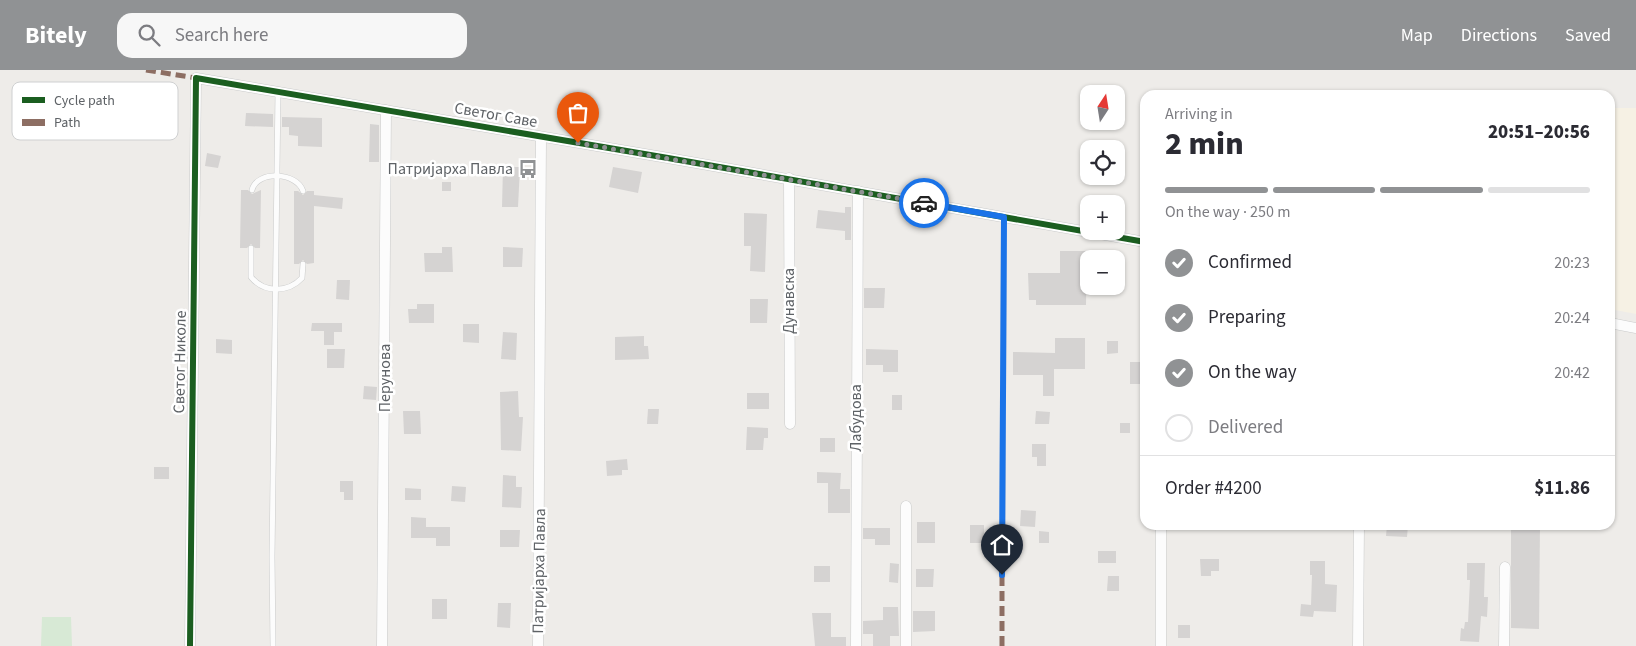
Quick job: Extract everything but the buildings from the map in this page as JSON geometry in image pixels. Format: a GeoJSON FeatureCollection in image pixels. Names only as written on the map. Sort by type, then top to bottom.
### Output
{"type":"FeatureCollection","features":[{"type":"Feature","properties":{"kind":"street","name":"Светог Саве"},"geometry":{"type":"LineString","coordinates":[[196,78],[789,178],[1140,241]]}},
{"type":"Feature","properties":{"kind":"street","name":"Светог Николе"},"geometry":{"type":"LineString","coordinates":[[190,646],[196,78]]}},
{"type":"Feature","properties":{"kind":"street","name":"Перунова"},"geometry":{"type":"LineString","coordinates":[[382,646],[386,110]]}},
{"type":"Feature","properties":{"kind":"street","name":"Патријарха Павла"},"geometry":{"type":"LineString","coordinates":[[538,646],[541,137]]}},
{"type":"Feature","properties":{"kind":"street","name":"Дунавска"},"geometry":{"type":"LineString","coordinates":[[789,178],[790,424]]}},
{"type":"Feature","properties":{"kind":"street","name":"Лабудова"},"geometry":{"type":"LineString","coordinates":[[856,646],[858,190]]}},
{"type":"Feature","properties":{"kind":"street"},"geometry":{"type":"LineString","coordinates":[[1615,324],[1636,328]]}},
{"type":"Feature","properties":{"kind":"street"},"geometry":{"type":"LineString","coordinates":[[906,506],[906,646]]}},
{"type":"Feature","properties":{"kind":"street"},"geometry":{"type":"LineString","coordinates":[[1161,646],[1162,530]]}},
{"type":"Feature","properties":{"kind":"street"},"geometry":{"type":"LineString","coordinates":[[1358,646],[1359,530]]}},
{"type":"Feature","properties":{"kind":"street"},"geometry":{"type":"LineString","coordinates":[[1504,646],[1505,566]]}},
{"type":"Feature","properties":{"kind":"lane"},"geometry":{"type":"LineString","coordinates":[[273,646],[272,557],[278,91]]}},
{"type":"Feature","properties":{"kind":"lane"},"geometry":{"type":"LineString","coordinates":[[252,190],[257,182],[276,175],[292,179],[303,191]]}},
{"type":"Feature","properties":{"kind":"lane"},"geometry":{"type":"LineString","coordinates":[[1002,575],[1004,217]]}},
{"type":"Feature","properties":{"kind":"lane"},"geometry":{"type":"LineString","coordinates":[[251,248],[251,277],[260,286],[276,289],[293,287],[302,278],[303,264]]}},
{"type":"Feature","properties":{"kind":"shaded area"},"geometry":{"type":"Polygon","coordinates":[[[1615,108],[1636,108],[1636,314],[1615,310],[1615,108]]]}},
{"type":"Feature","properties":{"kind":"green space"},"geometry":{"type":"Polygon","coordinates":[[[42,617],[71,617],[72,646],[41,646],[42,617]]]}},
{"type":"Feature","properties":{"kind":"marked path"},"geometry":{"type":"LineString","coordinates":[[146,70],[196,78]]}},
{"type":"Feature","properties":{"kind":"marked path"},"geometry":{"type":"LineString","coordinates":[[1002,575],[1002,646]]}},
{"type":"Feature","properties":{"kind":"cycle path"},"geometry":{"type":"LineString","coordinates":[[190,646],[196,78],[668,158],[1140,241]]}},
{"type":"Feature","properties":{"kind":"way so far"},"geometry":{"type":"LineString","coordinates":[[578,143],[789,178],[924,203]]}},
{"type":"Feature","properties":{"kind":"place","name":"Патријарха Павла"},"geometry":{"type":"Point","coordinates":[528,169]}},
{"type":"Feature","properties":{"kind":"route"},"geometry":{"type":"LineString","coordinates":[[924,203],[1004,217],[1002,575]]}}]}
